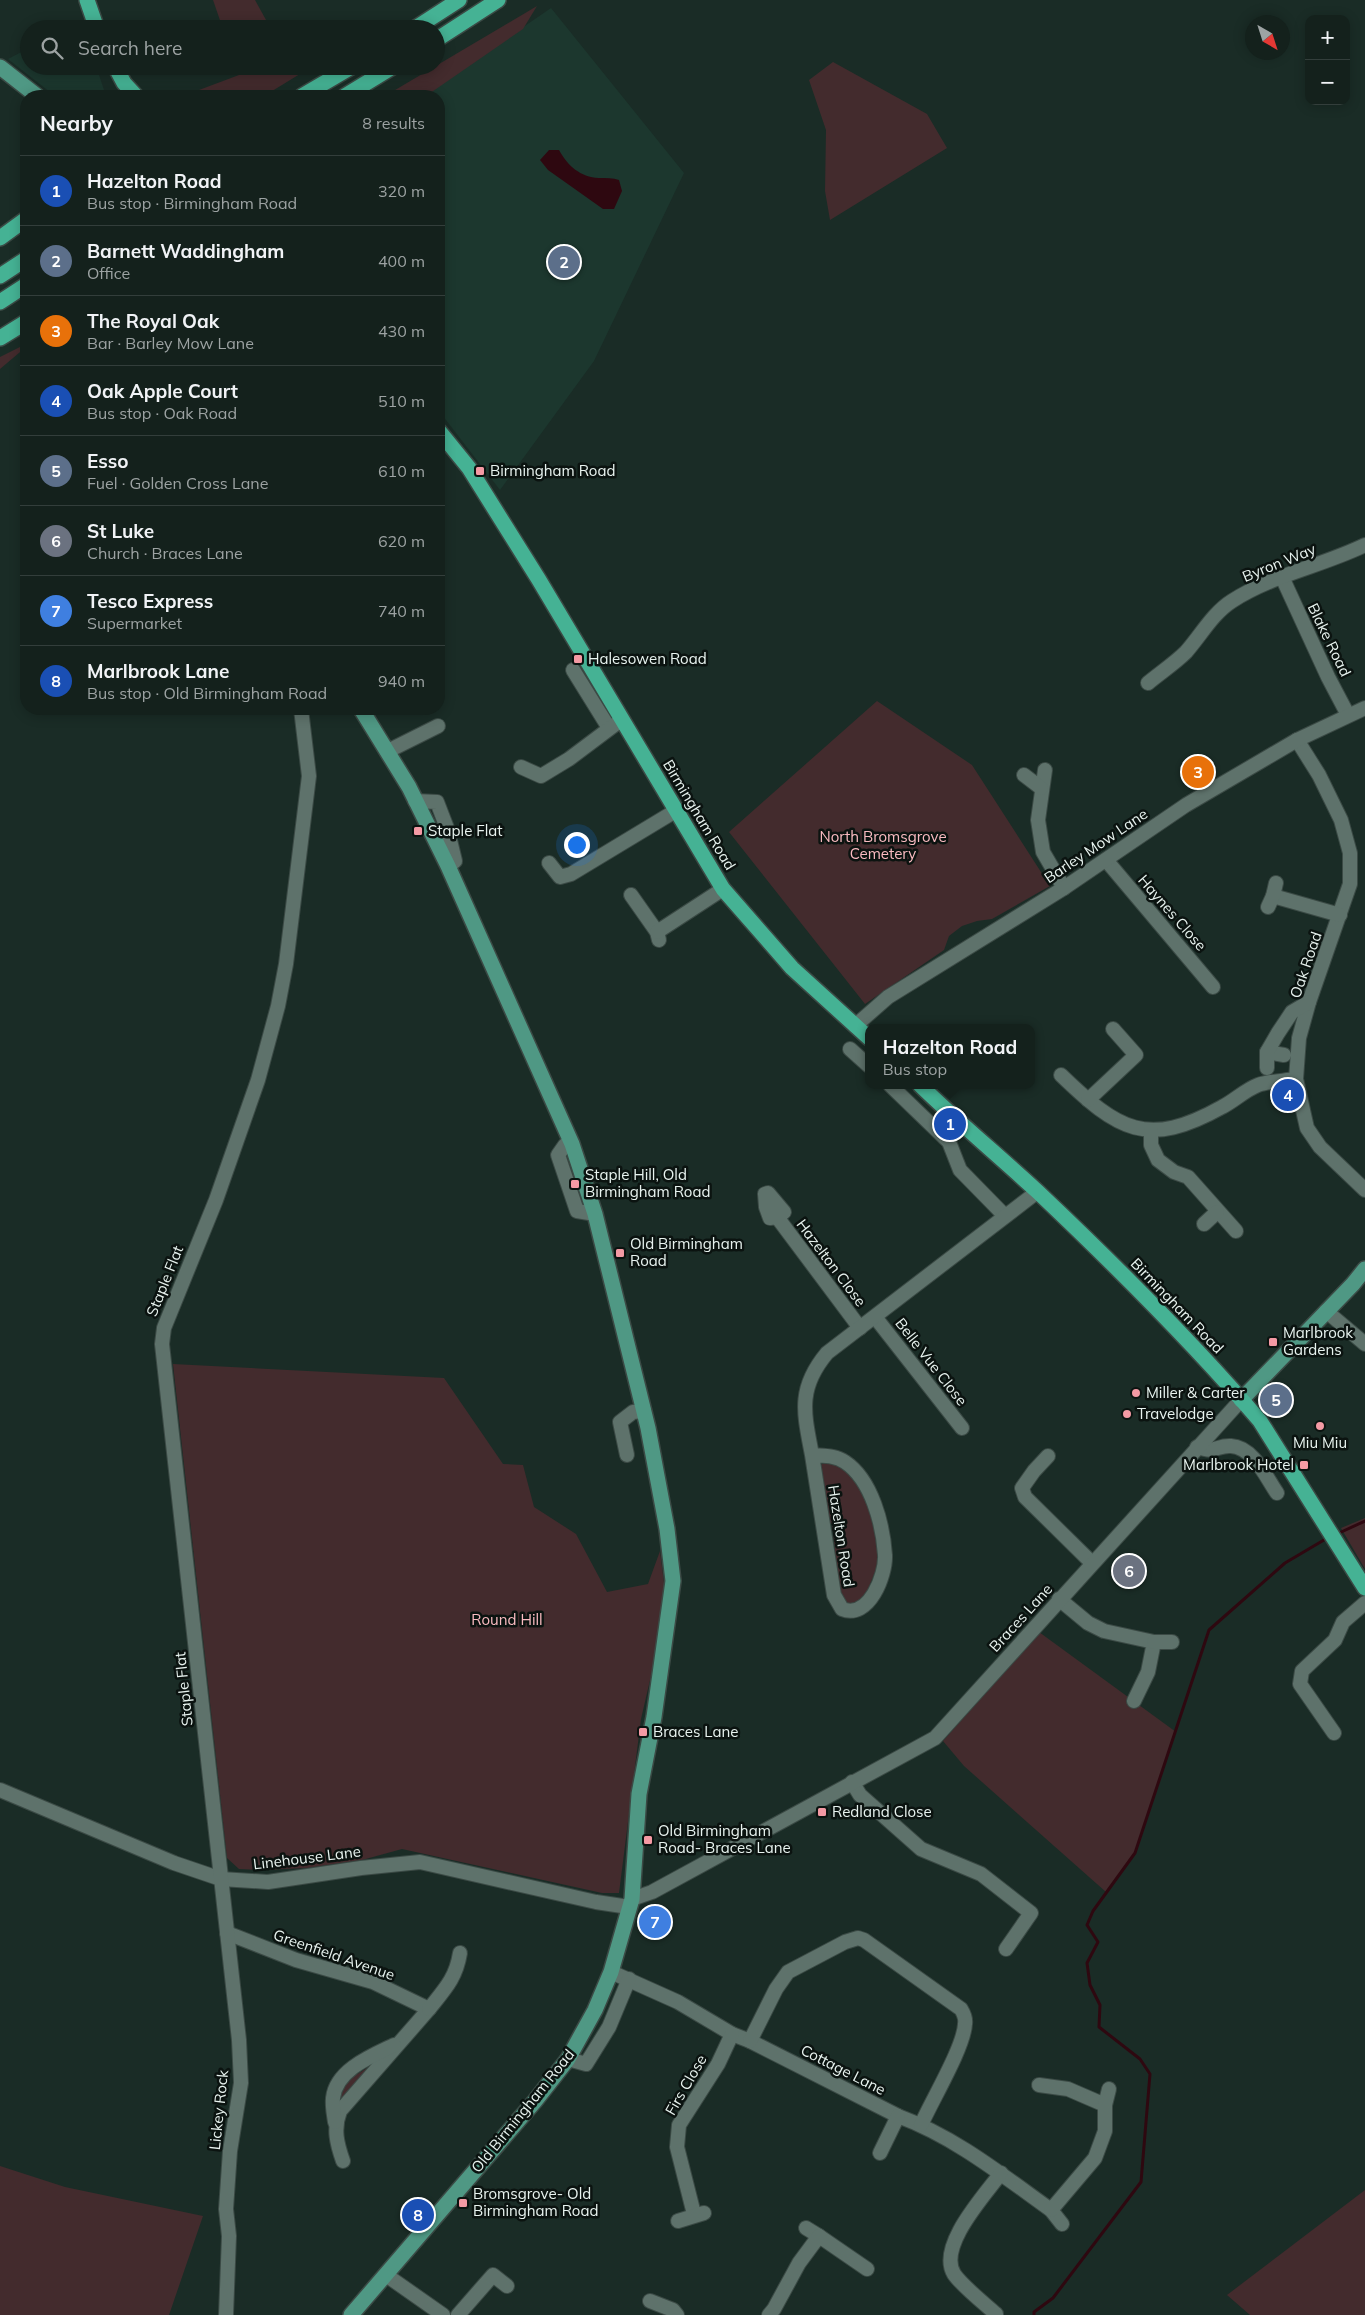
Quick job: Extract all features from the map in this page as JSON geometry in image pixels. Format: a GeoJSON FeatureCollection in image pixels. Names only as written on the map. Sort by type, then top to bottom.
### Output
{"type":"FeatureCollection","features":[{"type":"Feature","properties":{"kind":"highway"},"geometry":{"type":"LineString","coordinates":[[87,0],[95,20]]}},
{"type":"Feature","properties":{"kind":"highway"},"geometry":{"type":"LineString","coordinates":[[428,20],[459,0]]}},
{"type":"Feature","properties":{"kind":"highway"},"geometry":{"type":"LineString","coordinates":[[445,34],[498,0]]}},
{"type":"Feature","properties":{"kind":"highway"},"geometry":{"type":"LineString","coordinates":[[119,75],[125,89]]}},
{"type":"Feature","properties":{"kind":"highway"},"geometry":{"type":"LineString","coordinates":[[312,90],[337,75]]}},
{"type":"Feature","properties":{"kind":"highway"},"geometry":{"type":"LineString","coordinates":[[355,90],[379,75]]}},
{"type":"Feature","properties":{"kind":"highway"},"geometry":{"type":"LineString","coordinates":[[0,238],[20,223]]}},
{"type":"Feature","properties":{"kind":"highway"},"geometry":{"type":"LineString","coordinates":[[0,276],[20,263]]}},
{"type":"Feature","properties":{"kind":"highway"},"geometry":{"type":"LineString","coordinates":[[0,302],[20,289]]}},
{"type":"Feature","properties":{"kind":"highway"},"geometry":{"type":"LineString","coordinates":[[0,338],[20,326]]}},
{"type":"Feature","properties":{"kind":"highway","name":"Birmingham Road"},"geometry":{"type":"LineString","coordinates":[[445,438],[469,468],[555,605],[621,720],[723,889],[792,968],[865,1035]]}},
{"type":"Feature","properties":{"kind":"highway","name":"Birmingham Road"},"geometry":{"type":"LineString","coordinates":[[924,1089],[1037,1192],[1155,1307],[1260,1421],[1338,1542],[1365,1588]]}},
{"type":"Feature","properties":{"kind":"main road"},"geometry":{"type":"LineString","coordinates":[[0,67],[29,90]]}},
{"type":"Feature","properties":{"kind":"main road","name":"Old Birmingham Road"},"geometry":{"type":"LineString","coordinates":[[351,2315],[511,2131],[568,2059],[595,2010],[611,1972],[630,1903],[639,1794],[654,1717],[672,1581],[668,1530],[644,1411],[595,1214],[572,1144],[448,866],[388,751],[365,715]]}},
{"type":"Feature","properties":{"kind":"main road"},"geometry":{"type":"LineString","coordinates":[[1241,1400],[1365,1269]]}},
{"type":"Feature","properties":{"kind":"street","name":"Byron Way"},"geometry":{"type":"LineString","coordinates":[[1148,683],[1185,653],[1220,610],[1230,602],[1251,590],[1344,555],[1365,545]]}},
{"type":"Feature","properties":{"kind":"street","name":"Blake Road"},"geometry":{"type":"LineString","coordinates":[[1282,577],[1328,677],[1348,715]]}},
{"type":"Feature","properties":{"kind":"street"},"geometry":{"type":"LineString","coordinates":[[573,670],[609,728]]}},
{"type":"Feature","properties":{"kind":"street","name":"Barley Mow Lane"},"geometry":{"type":"LineString","coordinates":[[855,1026],[888,997],[1064,888],[1186,805],[1296,740],[1365,708]]}},
{"type":"Feature","properties":{"kind":"street","name":"Staple Flat"},"geometry":{"type":"LineString","coordinates":[[221,1878],[162,1344],[164,1328],[216,1200],[258,1080],[278,1006],[286,964],[309,776],[302,715]]}},
{"type":"Feature","properties":{"kind":"street"},"geometry":{"type":"LineString","coordinates":[[521,767],[541,776],[569,759],[621,720]]}},
{"type":"Feature","properties":{"kind":"street"},"geometry":{"type":"LineString","coordinates":[[388,751],[438,726]]}},
{"type":"Feature","properties":{"kind":"street","name":"Oak Road"},"geometry":{"type":"LineString","coordinates":[[1296,740],[1319,775],[1346,831],[1350,854],[1350,884],[1309,1002],[1299,1038],[1296,1079],[1307,1128],[1320,1147],[1365,1190]]}},
{"type":"Feature","properties":{"kind":"street"},"geometry":{"type":"LineString","coordinates":[[1045,770],[1038,820],[1043,852],[1064,888]]}},
{"type":"Feature","properties":{"kind":"street"},"geometry":{"type":"LineString","coordinates":[[1024,775],[1041,788]]}},
{"type":"Feature","properties":{"kind":"street"},"geometry":{"type":"LineString","coordinates":[[548,863],[560,876],[572,874],[677,810]]}},
{"type":"Feature","properties":{"kind":"street","name":"Haynes Close"},"geometry":{"type":"LineString","coordinates":[[1106,860],[1214,987]]}},
{"type":"Feature","properties":{"kind":"street"},"geometry":{"type":"LineString","coordinates":[[631,896],[658,936],[723,889]]}},
{"type":"Feature","properties":{"kind":"street"},"geometry":{"type":"LineString","coordinates":[[1272,895],[1340,915]]}},
{"type":"Feature","properties":{"kind":"street"},"geometry":{"type":"LineString","coordinates":[[1267,1068],[1267,1052],[1292,1012],[1309,1002]]}},
{"type":"Feature","properties":{"kind":"street"},"geometry":{"type":"LineString","coordinates":[[1088,1100],[1136,1054],[1113,1029]]}},
{"type":"Feature","properties":{"kind":"street"},"geometry":{"type":"LineString","coordinates":[[850,1049],[865,1062]]}},
{"type":"Feature","properties":{"kind":"street"},"geometry":{"type":"LineString","coordinates":[[1267,1052],[1284,1055]]}},
{"type":"Feature","properties":{"kind":"street"},"geometry":{"type":"LineString","coordinates":[[1061,1075],[1104,1113],[1130,1126],[1151,1131],[1175,1128],[1188,1124],[1222,1107],[1258,1085],[1296,1079]]}},
{"type":"Feature","properties":{"kind":"street"},"geometry":{"type":"LineString","coordinates":[[894,1089],[948,1142],[960,1170],[1005,1216]]}},
{"type":"Feature","properties":{"kind":"street"},"geometry":{"type":"LineString","coordinates":[[1151,1131],[1151,1145],[1158,1160],[1174,1172],[1188,1177],[1217,1212],[1236,1231]]}},
{"type":"Feature","properties":{"kind":"street","name":"Hazelton Road"},"geometry":{"type":"LineString","coordinates":[[812,1455],[833,1456],[846,1463],[860,1476],[873,1497],[882,1529],[885,1557],[878,1584],[868,1603],[857,1610],[842,1609],[834,1596],[805,1416],[808,1380],[816,1366],[827,1353],[1037,1192]]}},
{"type":"Feature","properties":{"kind":"street"},"geometry":{"type":"LineString","coordinates":[[1204,1224],[1217,1212]]}},
{"type":"Feature","properties":{"kind":"street","name":"Hazelton Close"},"geometry":{"type":"LineString","coordinates":[[777,1217],[860,1328]]}},
{"type":"Feature","properties":{"kind":"street"},"geometry":{"type":"LineString","coordinates":[[1326,1311],[1365,1344]]}},
{"type":"Feature","properties":{"kind":"street","name":"Belle Vue Close"},"geometry":{"type":"LineString","coordinates":[[875,1317],[962,1428]]}},
{"type":"Feature","properties":{"kind":"street","name":"Braces Lane"},"geometry":{"type":"LineString","coordinates":[[630,1903],[935,1738],[1241,1400]]}},
{"type":"Feature","properties":{"kind":"street"},"geometry":{"type":"LineString","coordinates":[[627,1454],[620,1422],[633,1412],[644,1411]]}},
{"type":"Feature","properties":{"kind":"street"},"geometry":{"type":"LineString","coordinates":[[1197,1447],[1209,1451],[1230,1445],[1242,1448],[1251,1456],[1277,1492]]}},
{"type":"Feature","properties":{"kind":"street"},"geometry":{"type":"LineString","coordinates":[[1048,1456],[1026,1480],[1022,1488],[1023,1493],[1092,1563]]}},
{"type":"Feature","properties":{"kind":"street"},"geometry":{"type":"LineString","coordinates":[[1060,1599],[1088,1623],[1104,1631],[1154,1642],[1172,1642]]}},
{"type":"Feature","properties":{"kind":"street"},"geometry":{"type":"LineString","coordinates":[[1334,1733],[1300,1684],[1302,1671],[1335,1640],[1343,1622],[1365,1603]]}},
{"type":"Feature","properties":{"kind":"street"},"geometry":{"type":"LineString","coordinates":[[1134,1701],[1148,1672],[1154,1642]]}},
{"type":"Feature","properties":{"kind":"street"},"geometry":{"type":"LineString","coordinates":[[852,1782],[860,1795],[921,1850],[981,1874],[1031,1913],[1006,1949]]}},
{"type":"Feature","properties":{"kind":"street","name":"Linehouse Lane"},"geometry":{"type":"LineString","coordinates":[[0,1790],[174,1863],[221,1878],[268,1882],[361,1868],[420,1862],[596,1902],[630,1903]]}},
{"type":"Feature","properties":{"kind":"street","name":"Lickey Rock"},"geometry":{"type":"LineString","coordinates":[[221,1878],[239,2040],[241,2083],[229,2161],[226,2209],[229,2236],[226,2315]]}},
{"type":"Feature","properties":{"kind":"street","name":"Greenfield Avenue"},"geometry":{"type":"LineString","coordinates":[[227,1934],[296,1960],[373,1982],[430,2008]]}},
{"type":"Feature","properties":{"kind":"street"},"geometry":{"type":"LineString","coordinates":[[750,2041],[776,1989],[788,1972],[845,1942],[858,1938],[864,1940],[961,2009],[965,2015],[966,2024],[961,2042],[921,2125]]}},
{"type":"Feature","properties":{"kind":"street"},"geometry":{"type":"LineString","coordinates":[[335,2123],[340,2111],[451,1982],[458,1969],[460,1953]]}},
{"type":"Feature","properties":{"kind":"street","name":"Cottage Lane"},"geometry":{"type":"LineString","coordinates":[[611,1972],[678,2002],[732,2034],[750,2041],[961,2146],[1051,2210],[1062,2224]]}},
{"type":"Feature","properties":{"kind":"street"},"geometry":{"type":"LineString","coordinates":[[568,2059],[586,2064],[609,2027],[629,1979]]}},
{"type":"Feature","properties":{"kind":"street","name":"Firs Close"},"geometry":{"type":"LineString","coordinates":[[678,2220],[699,2214],[677,2148],[679,2124],[718,2064],[732,2034]]}},
{"type":"Feature","properties":{"kind":"street"},"geometry":{"type":"LineString","coordinates":[[343,2162],[336,2144],[332,2099],[337,2084],[354,2067],[402,2041]]}},
{"type":"Feature","properties":{"kind":"street"},"geometry":{"type":"LineString","coordinates":[[1039,2085],[1068,2089],[1105,2105]]}},
{"type":"Feature","properties":{"kind":"street"},"geometry":{"type":"LineString","coordinates":[[1051,2210],[1095,2158],[1105,2131],[1105,2105],[1109,2089]]}},
{"type":"Feature","properties":{"kind":"street"},"geometry":{"type":"LineString","coordinates":[[880,2154],[898,2116]]}},
{"type":"Feature","properties":{"kind":"street"},"geometry":{"type":"LineString","coordinates":[[996,2314],[954,2274],[950,2257],[954,2239],[1000,2173]]}},
{"type":"Feature","properties":{"kind":"street"},"geometry":{"type":"LineString","coordinates":[[806,2228],[862,2262]]}},
{"type":"Feature","properties":{"kind":"street"},"geometry":{"type":"LineString","coordinates":[[768,2315],[774,2309],[799,2263],[819,2236]]}},
{"type":"Feature","properties":{"kind":"street"},"geometry":{"type":"LineString","coordinates":[[386,2275],[443,2315]]}},
{"type":"Feature","properties":{"kind":"street"},"geometry":{"type":"LineString","coordinates":[[458,2315],[494,2275],[507,2286]]}},
{"type":"Feature","properties":{"kind":"street"},"geometry":{"type":"LineString","coordinates":[[650,2301],[673,2310],[677,2315]]}},
{"type":"Feature","properties":{"kind":"shaded area"},"geometry":{"type":"Polygon","coordinates":[[[551,8],[684,173],[594,361],[500,490],[445,419],[445,90],[432,90],[551,8]]]}},
{"type":"Feature","properties":{"kind":"shaded area"},"geometry":{"type":"Polygon","coordinates":[[[20,53],[20,68],[8,59],[20,53]]]}},
{"type":"Feature","properties":{"kind":"shaded area"},"geometry":{"type":"Polygon","coordinates":[[[28,75],[99,75],[104,90],[47,90],[28,75]]]}},
{"type":"Feature","properties":{"kind":"shaded area"},"geometry":{"type":"Polygon","coordinates":[[[549,150],[559,150],[566,161],[580,173],[592,177],[619,180],[622,191],[614,209],[603,209],[548,170],[540,160],[549,150]]]}},
{"type":"Feature","properties":{"kind":"green space"},"geometry":{"type":"Polygon","coordinates":[[[213,0],[255,0],[266,20],[220,20],[213,0]]]}},
{"type":"Feature","properties":{"kind":"green space"},"geometry":{"type":"Polygon","coordinates":[[[537,6],[523,29],[435,90],[395,90],[420,75],[445,75],[445,60],[537,6]]]}},
{"type":"Feature","properties":{"kind":"green space"},"geometry":{"type":"Polygon","coordinates":[[[833,62],[927,114],[947,148],[830,220],[825,191],[826,130],[809,80],[833,62]]]}},
{"type":"Feature","properties":{"kind":"green space"},"geometry":{"type":"Polygon","coordinates":[[[239,75],[298,75],[274,90],[199,90],[239,75]]]}},
{"type":"Feature","properties":{"kind":"green space"},"geometry":{"type":"Polygon","coordinates":[[[20,347],[20,352],[0,369],[0,357],[20,347]]]}},
{"type":"Feature","properties":{"kind":"green space","name":"North Bromsgrove Cemetery"},"geometry":{"type":"Polygon","coordinates":[[[877,701],[972,765],[1050,886],[992,919],[962,926],[949,936],[944,950],[865,1004],[729,832],[877,701]]]}},
{"type":"Feature","properties":{"kind":"green space","name":"Round Hill"},"geometry":{"type":"Polygon","coordinates":[[[173,1364],[444,1378],[503,1464],[523,1465],[534,1507],[576,1534],[607,1592],[648,1584],[660,1551],[665,1591],[660,1637],[641,1719],[619,1893],[602,1893],[402,1849],[362,1860],[307,1868],[239,1869],[227,1858],[173,1364]]]}},
{"type":"Feature","properties":{"kind":"green space"},"geometry":{"type":"Polygon","coordinates":[[[831,1460],[839,1463],[869,1496],[881,1558],[862,1603],[849,1606],[838,1597],[831,1553],[835,1549],[832,1524],[826,1520],[817,1470],[822,1464],[831,1460]]]}},
{"type":"Feature","properties":{"kind":"green space"},"geometry":{"type":"Polygon","coordinates":[[[1365,1518],[1365,1569],[1341,1528],[1365,1518]]]}},
{"type":"Feature","properties":{"kind":"green space"},"geometry":{"type":"Polygon","coordinates":[[[1039,1632],[1176,1732],[1135,1853],[1106,1892],[964,1766],[943,1741],[1039,1632]]]}},
{"type":"Feature","properties":{"kind":"green space"},"geometry":{"type":"Polygon","coordinates":[[[378,2061],[341,2105],[337,2100],[345,2082],[378,2061]]]}},
{"type":"Feature","properties":{"kind":"green space"},"geometry":{"type":"Polygon","coordinates":[[[0,2166],[65,2187],[203,2216],[169,2315],[0,2315],[0,2166]]]}},
{"type":"Feature","properties":{"kind":"green space"},"geometry":{"type":"Polygon","coordinates":[[[1365,2190],[1365,2315],[1250,2315],[1227,2295],[1365,2190]]]}},
{"type":"Feature","properties":{"kind":"waterway"},"geometry":{"type":"LineString","coordinates":[[1337,1534],[1365,1521]]}},
{"type":"Feature","properties":{"kind":"waterway"},"geometry":{"type":"LineString","coordinates":[[1034,2315],[1034,2312],[1053,2298],[1141,2182],[1150,2074],[1140,2059],[1099,2027],[1100,2005],[1090,1985],[1087,1963],[1098,1942],[1087,1925],[1093,1911],[1135,1853],[1209,1630],[1285,1563],[1329,1537]]}},
{"type":"Feature","properties":{"kind":"place","name":"Barnett Waddingham"},"geometry":{"type":"Point","coordinates":[564,262]}},
{"type":"Feature","properties":{"kind":"place","name":"Birmingham Road"},"geometry":{"type":"Point","coordinates":[480,471]}},
{"type":"Feature","properties":{"kind":"place","name":"Halesowen Road"},"geometry":{"type":"Point","coordinates":[578,659]}},
{"type":"Feature","properties":{"kind":"place","name":"The Royal Oak"},"geometry":{"type":"Point","coordinates":[1198,772]}},
{"type":"Feature","properties":{"kind":"place","name":"Staple Flat"},"geometry":{"type":"Point","coordinates":[418,831]}},
{"type":"Feature","properties":{"kind":"place","name":"Oak Apple Court"},"geometry":{"type":"Point","coordinates":[1288,1095]}},
{"type":"Feature","properties":{"kind":"place","name":"Hazelton Road"},"geometry":{"type":"Point","coordinates":[950,1124]}},
{"type":"Feature","properties":{"kind":"place","name":"Staple Hill, Old Birmingham Road"},"geometry":{"type":"Point","coordinates":[575,1184]}},
{"type":"Feature","properties":{"kind":"place","name":"Old Birmingham Road"},"geometry":{"type":"Point","coordinates":[620,1253]}},
{"type":"Feature","properties":{"kind":"place","name":"Marlbrook Gardens"},"geometry":{"type":"Point","coordinates":[1273,1342]}},
{"type":"Feature","properties":{"kind":"place","name":"Miller & Carter"},"geometry":{"type":"Point","coordinates":[1136,1393]}},
{"type":"Feature","properties":{"kind":"place","name":"Esso"},"geometry":{"type":"Point","coordinates":[1276,1400]}},
{"type":"Feature","properties":{"kind":"place","name":"Travelodge"},"geometry":{"type":"Point","coordinates":[1127,1414]}},
{"type":"Feature","properties":{"kind":"place","name":"Miu Miu"},"geometry":{"type":"Point","coordinates":[1320,1426]}},
{"type":"Feature","properties":{"kind":"place","name":"Marlbrook Hotel"},"geometry":{"type":"Point","coordinates":[1304,1465]}},
{"type":"Feature","properties":{"kind":"place","name":"St Luke"},"geometry":{"type":"Point","coordinates":[1129,1571]}},
{"type":"Feature","properties":{"kind":"place","name":"Braces Lane"},"geometry":{"type":"Point","coordinates":[643,1732]}},
{"type":"Feature","properties":{"kind":"place","name":"Redland Close"},"geometry":{"type":"Point","coordinates":[822,1812]}},
{"type":"Feature","properties":{"kind":"place","name":"Old Birmingham Road- Braces Lane"},"geometry":{"type":"Point","coordinates":[648,1840]}},
{"type":"Feature","properties":{"kind":"place","name":"Tesco Express"},"geometry":{"type":"Point","coordinates":[655,1922]}},
{"type":"Feature","properties":{"kind":"place","name":"Bromsgrove- Old Birmingham Road"},"geometry":{"type":"Point","coordinates":[463,2203]}},
{"type":"Feature","properties":{"kind":"place","name":"Marlbrook Lane"},"geometry":{"type":"Point","coordinates":[418,2215]}}]}
